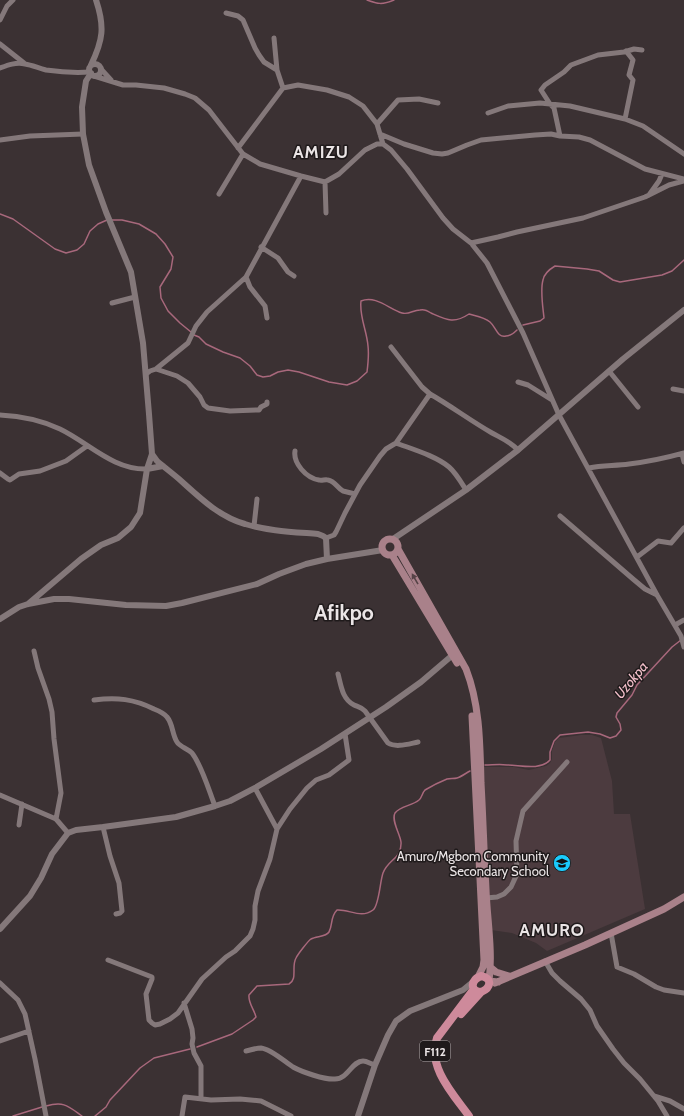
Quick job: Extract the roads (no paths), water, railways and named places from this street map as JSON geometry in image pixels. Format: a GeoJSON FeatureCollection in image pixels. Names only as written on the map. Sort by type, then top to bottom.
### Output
{"type":"FeatureCollection","features":[{"type":"Feature","properties":{"kind":"main road"},"geometry":{"type":"LineString","coordinates":[[477,985],[484,960],[473,720],[467,682],[454,653],[398,549],[397,544],[393,539],[386,540],[382,545],[383,550],[387,554],[392,555],[454,653],[466,669],[471,681],[475,699],[480,748],[490,967],[489,983],[485,991],[477,985]]}},
{"type":"Feature","properties":{"kind":"main road"},"geometry":{"type":"LineString","coordinates":[[392,555],[398,549]]}},
{"type":"Feature","properties":{"kind":"main road"},"geometry":{"type":"LineString","coordinates":[[489,983],[498,982],[611,933],[664,909],[684,897]]}},
{"type":"Feature","properties":{"kind":"main road"},"geometry":{"type":"LineString","coordinates":[[490,967],[496,972],[509,976]]}},
{"type":"Feature","properties":{"kind":"main road"},"geometry":{"type":"LineString","coordinates":[[477,985],[484,976],[489,983]]}},
{"type":"Feature","properties":{"kind":"main road","name":"F112"},"geometry":{"type":"LineString","coordinates":[[470,1116],[441,1075],[435,1053],[437,1038],[477,985]]}},
{"type":"Feature","properties":{"kind":"main road","name":"F112"},"geometry":{"type":"LineString","coordinates":[[474,1116],[455,1090],[445,1073],[442,1065],[440,1049],[442,1038],[477,985]]}},
{"type":"Feature","properties":{"kind":"street"},"geometry":{"type":"LineString","coordinates":[[0,20],[7,6],[13,0]]}},
{"type":"Feature","properties":{"kind":"street"},"geometry":{"type":"LineString","coordinates":[[86,81],[97,54],[103,29],[96,0]]}},
{"type":"Feature","properties":{"kind":"street"},"geometry":{"type":"LineString","coordinates":[[226,13],[238,16],[244,20],[259,55],[264,62],[277,70]]}},
{"type":"Feature","properties":{"kind":"street"},"geometry":{"type":"LineString","coordinates":[[274,38],[277,70],[283,88]]}},
{"type":"Feature","properties":{"kind":"street"},"geometry":{"type":"LineString","coordinates":[[0,44],[24,64]]}},
{"type":"Feature","properties":{"kind":"street"},"geometry":{"type":"LineString","coordinates":[[560,136],[554,108],[542,90],[545,85],[564,72],[571,65],[598,55],[634,49],[642,50]]}},
{"type":"Feature","properties":{"kind":"street"},"geometry":{"type":"LineString","coordinates":[[625,119],[633,80],[630,75],[633,60],[626,51]]}},
{"type":"Feature","properties":{"kind":"street"},"geometry":{"type":"LineString","coordinates":[[0,68],[16,63],[45,70],[91,71],[100,74],[97,54]]}},
{"type":"Feature","properties":{"kind":"street"},"geometry":{"type":"LineString","coordinates":[[91,71],[96,64],[111,80]]}},
{"type":"Feature","properties":{"kind":"street"},"geometry":{"type":"LineString","coordinates":[[91,71],[123,85],[164,88],[186,94],[194,98],[209,110],[243,154],[260,164],[301,176],[325,182],[340,174],[365,150],[377,144],[383,144]]}},
{"type":"Feature","properties":{"kind":"street"},"geometry":{"type":"LineString","coordinates":[[28,604],[81,559],[101,545],[118,538],[132,527],[140,513],[147,469],[152,454],[143,343],[131,272],[109,220],[90,165],[83,134],[82,106],[86,76],[82,72]]}},
{"type":"Feature","properties":{"kind":"street"},"geometry":{"type":"LineString","coordinates":[[238,148],[283,88],[298,85],[327,90],[349,97],[363,106],[377,124],[383,144],[391,150],[407,169],[453,229],[471,243],[487,263],[523,333],[559,415],[657,595],[675,625],[684,644]]}},
{"type":"Feature","properties":{"kind":"street"},"geometry":{"type":"LineString","coordinates":[[377,124],[398,100],[419,99],[438,103]]}},
{"type":"Feature","properties":{"kind":"street"},"geometry":{"type":"LineString","coordinates":[[488,113],[508,106],[540,103],[570,106],[625,119],[647,128],[684,154]]}},
{"type":"Feature","properties":{"kind":"street"},"geometry":{"type":"LineString","coordinates":[[0,140],[30,136],[83,134]]}},
{"type":"Feature","properties":{"kind":"street"},"geometry":{"type":"LineString","coordinates":[[380,134],[404,144],[442,154],[448,153],[467,144],[490,139],[551,134],[579,138],[590,140],[645,170],[684,180]]}},
{"type":"Feature","properties":{"kind":"street"},"geometry":{"type":"LineString","coordinates":[[676,148],[684,146]]}},
{"type":"Feature","properties":{"kind":"street"},"geometry":{"type":"LineString","coordinates":[[219,194],[243,154]]}},
{"type":"Feature","properties":{"kind":"street"},"geometry":{"type":"LineString","coordinates":[[649,196],[662,174]]}},
{"type":"Feature","properties":{"kind":"street"},"geometry":{"type":"LineString","coordinates":[[146,374],[156,369],[188,343],[196,326],[207,312],[246,277],[301,176]]}},
{"type":"Feature","properties":{"kind":"street"},"geometry":{"type":"LineString","coordinates":[[471,243],[583,218],[649,196],[669,185],[684,180]]}},
{"type":"Feature","properties":{"kind":"street"},"geometry":{"type":"LineString","coordinates":[[325,182],[326,213]]}},
{"type":"Feature","properties":{"kind":"street"},"geometry":{"type":"LineString","coordinates":[[261,247],[278,258],[288,272],[294,276]]}},
{"type":"Feature","properties":{"kind":"street"},"geometry":{"type":"LineString","coordinates":[[246,277],[250,287],[265,306],[267,318]]}},
{"type":"Feature","properties":{"kind":"street"},"geometry":{"type":"LineString","coordinates":[[112,303],[135,297]]}},
{"type":"Feature","properties":{"kind":"street"},"geometry":{"type":"LineString","coordinates":[[393,539],[466,490],[518,450],[609,371],[684,310]]}},
{"type":"Feature","properties":{"kind":"street"},"geometry":{"type":"LineString","coordinates":[[391,347],[430,394],[509,442],[518,450]]}},
{"type":"Feature","properties":{"kind":"street"},"geometry":{"type":"LineString","coordinates":[[156,369],[177,376],[188,383],[200,397],[204,405],[208,408],[230,411],[259,410],[267,404],[267,402]]}},
{"type":"Feature","properties":{"kind":"street"},"geometry":{"type":"LineString","coordinates":[[609,371],[638,407]]}},
{"type":"Feature","properties":{"kind":"street"},"geometry":{"type":"LineString","coordinates":[[518,382],[528,385],[553,400]]}},
{"type":"Feature","properties":{"kind":"street"},"geometry":{"type":"LineString","coordinates":[[673,389],[684,391]]}},
{"type":"Feature","properties":{"kind":"street"},"geometry":{"type":"LineString","coordinates":[[152,454],[163,466],[207,502],[236,521],[277,530],[318,534],[326,538],[334,535],[355,494],[380,456],[386,449],[396,443],[430,394]]}},
{"type":"Feature","properties":{"kind":"street"},"geometry":{"type":"LineString","coordinates":[[0,415],[35,420],[58,428],[74,436],[109,460],[134,468],[147,469],[163,466]]}},
{"type":"Feature","properties":{"kind":"street"},"geometry":{"type":"LineString","coordinates":[[396,443],[440,461],[454,473],[466,490]]}},
{"type":"Feature","properties":{"kind":"street"},"geometry":{"type":"LineString","coordinates":[[0,473],[10,480],[20,474],[40,471],[66,461],[87,446]]}},
{"type":"Feature","properties":{"kind":"street"},"geometry":{"type":"LineString","coordinates":[[295,451],[294,456],[296,463],[307,474],[319,480],[327,479],[335,483],[342,490],[355,494]]}},
{"type":"Feature","properties":{"kind":"street"},"geometry":{"type":"LineString","coordinates":[[589,468],[600,465],[642,462],[683,453],[684,462]]}},
{"type":"Feature","properties":{"kind":"street"},"geometry":{"type":"LineString","coordinates":[[254,526],[257,498]]}},
{"type":"Feature","properties":{"kind":"street"},"geometry":{"type":"LineString","coordinates":[[560,516],[645,589],[657,595]]}},
{"type":"Feature","properties":{"kind":"street"},"geometry":{"type":"LineString","coordinates":[[637,557],[658,541],[671,544],[684,528]]}},
{"type":"Feature","properties":{"kind":"street"},"geometry":{"type":"LineString","coordinates":[[326,538],[327,559]]}},
{"type":"Feature","properties":{"kind":"street"},"geometry":{"type":"LineString","coordinates":[[0,619],[19,607],[54,599],[126,604],[172,605],[194,601],[257,584],[306,564],[383,550]]}},
{"type":"Feature","properties":{"kind":"street"},"geometry":{"type":"LineString","coordinates":[[45,589],[47,595],[54,599]]}},
{"type":"Feature","properties":{"kind":"street"},"geometry":{"type":"LineString","coordinates":[[675,625],[684,620]]}},
{"type":"Feature","properties":{"kind":"street"},"geometry":{"type":"LineString","coordinates":[[34,652],[52,712],[61,793],[56,819]]}},
{"type":"Feature","properties":{"kind":"street"},"geometry":{"type":"LineString","coordinates":[[0,929],[30,896],[41,878],[52,854],[68,833],[76,830],[176,817],[230,801],[321,749],[370,718],[421,682],[454,653]]}},
{"type":"Feature","properties":{"kind":"street"},"geometry":{"type":"LineString","coordinates":[[338,674],[344,696],[354,705],[361,707],[383,738],[392,745],[418,742]]}},
{"type":"Feature","properties":{"kind":"street"},"geometry":{"type":"LineString","coordinates":[[94,700],[125,699],[143,704],[166,715],[177,741],[180,745],[191,752],[197,760],[215,806]]}},
{"type":"Feature","properties":{"kind":"street"},"geometry":{"type":"LineString","coordinates":[[108,960],[152,977],[146,994],[149,1020],[152,1023],[160,1024],[178,1013],[202,979],[250,936],[255,920],[255,906],[258,891],[270,859],[277,829],[290,809],[307,788],[319,778],[329,775],[349,760],[345,734]]}},
{"type":"Feature","properties":{"kind":"street"},"geometry":{"type":"LineString","coordinates":[[486,898],[497,897],[504,894],[511,887],[518,874],[516,841],[523,811],[567,762]]}},
{"type":"Feature","properties":{"kind":"street"},"geometry":{"type":"LineString","coordinates":[[255,788],[277,829]]}},
{"type":"Feature","properties":{"kind":"street"},"geometry":{"type":"LineString","coordinates":[[0,795],[56,819],[68,833]]}},
{"type":"Feature","properties":{"kind":"street"},"geometry":{"type":"LineString","coordinates":[[19,825],[22,804]]}},
{"type":"Feature","properties":{"kind":"street"},"geometry":{"type":"LineString","coordinates":[[102,827],[119,883],[121,895],[122,911],[116,914]]}},
{"type":"Feature","properties":{"kind":"street"},"geometry":{"type":"LineString","coordinates":[[611,933],[617,967],[634,974],[656,987],[664,990],[684,993]]}},
{"type":"Feature","properties":{"kind":"street"},"geometry":{"type":"LineString","coordinates":[[545,961],[552,973],[582,999],[590,1010],[597,1026],[613,1049],[654,1096],[667,1116]]}},
{"type":"Feature","properties":{"kind":"street"},"geometry":{"type":"LineString","coordinates":[[0,983],[18,1000],[25,1014],[46,1116]]}},
{"type":"Feature","properties":{"kind":"street"},"geometry":{"type":"LineString","coordinates":[[358,1116],[375,1065],[396,1021],[410,1011],[477,985]]}},
{"type":"Feature","properties":{"kind":"street"},"geometry":{"type":"LineString","coordinates":[[454,994],[463,996],[465,1001]]}},
{"type":"Feature","properties":{"kind":"street"},"geometry":{"type":"LineString","coordinates":[[184,1003],[192,1029],[192,1044],[194,1053],[201,1066],[201,1098]]}},
{"type":"Feature","properties":{"kind":"street"},"geometry":{"type":"LineString","coordinates":[[0,1040],[29,1031]]}},
{"type":"Feature","properties":{"kind":"street"},"geometry":{"type":"LineString","coordinates":[[246,1051],[255,1048],[262,1048],[268,1050],[302,1072],[335,1079],[342,1078],[358,1063],[363,1061],[375,1065]]}},
{"type":"Feature","properties":{"kind":"street"},"geometry":{"type":"LineString","coordinates":[[654,1096],[670,1101],[684,1109]]}},
{"type":"Feature","properties":{"kind":"street"},"geometry":{"type":"LineString","coordinates":[[182,1116],[185,1097],[211,1100],[240,1099],[261,1101],[291,1116]]}},
{"type":"Feature","properties":{"kind":"waterway"},"geometry":{"type":"LineString","coordinates":[[367,0],[380,3],[386,3],[394,0]]}},
{"type":"Feature","properties":{"kind":"waterway"},"geometry":{"type":"LineString","coordinates":[[0,214],[13,219],[55,249],[66,253],[77,250],[84,244],[90,231],[98,224],[107,220]]}},
{"type":"Feature","properties":{"kind":"waterway"},"geometry":{"type":"LineString","coordinates":[[110,220],[122,220],[139,224],[156,234],[165,244],[173,257],[171,269],[160,287],[161,298],[168,311],[191,332]]}},
{"type":"Feature","properties":{"kind":"waterway"},"geometry":{"type":"LineString","coordinates":[[523,325],[540,321],[544,318],[542,284],[545,276],[555,266],[599,271],[613,280],[620,282],[662,275],[672,271],[684,260]]}},
{"type":"Feature","properties":{"kind":"waterway"},"geometry":{"type":"LineString","coordinates":[[194,335],[199,337],[206,344],[240,358],[250,366],[257,375],[263,377],[288,370],[329,382],[347,385],[357,381],[367,372],[368,349],[361,312],[361,301],[377,301],[402,313],[424,310],[450,320],[459,319],[469,314],[488,320],[499,334],[503,336],[511,335],[517,330]]}},
{"type":"Feature","properties":{"kind":"waterway","name":"Uzokpa"},"geometry":{"type":"LineString","coordinates":[[485,765],[530,767],[541,765],[550,760],[550,752],[554,741],[560,735],[588,732],[600,734],[610,738],[616,736],[621,730],[620,724],[616,717],[617,713],[632,695],[637,685],[672,647],[681,640]]}},
{"type":"Feature","properties":{"kind":"waterway"},"geometry":{"type":"LineString","coordinates":[[197,1047],[232,1034],[256,1017],[249,1001],[249,995],[257,986],[289,984],[292,982],[294,976],[294,965],[297,956],[311,939],[328,934],[333,915],[337,910],[364,914],[375,908],[385,868],[397,856],[401,848],[401,842],[394,819],[395,813],[419,800],[425,790],[447,779],[459,777],[470,771]]}},
{"type":"Feature","properties":{"kind":"waterway"},"geometry":{"type":"LineString","coordinates":[[95,1116],[106,1107],[110,1100],[140,1068],[154,1058],[190,1049]]}},
{"type":"Feature","properties":{"kind":"waterway"},"geometry":{"type":"LineString","coordinates":[[46,1106],[57,1104],[66,1105],[82,1116]]}},
{"type":"Feature","properties":{"kind":"waterway"},"geometry":{"type":"LineString","coordinates":[[13,1116],[42,1107]]}},
{"type":"Feature","properties":{"kind":"place","name":"Amuro/Mgbom Community Secondary School"},"geometry":{"type":"Point","coordinates":[562,863]}},
{"type":"Feature","properties":{"kind":"district","name":"AMIZU"},"geometry":{"type":"Point","coordinates":[321,152]}},
{"type":"Feature","properties":{"kind":"district","name":"Afikpo"},"geometry":{"type":"Point","coordinates":[344,612]}},
{"type":"Feature","properties":{"kind":"district","name":"AMURO"},"geometry":{"type":"Point","coordinates":[552,930]}}]}
